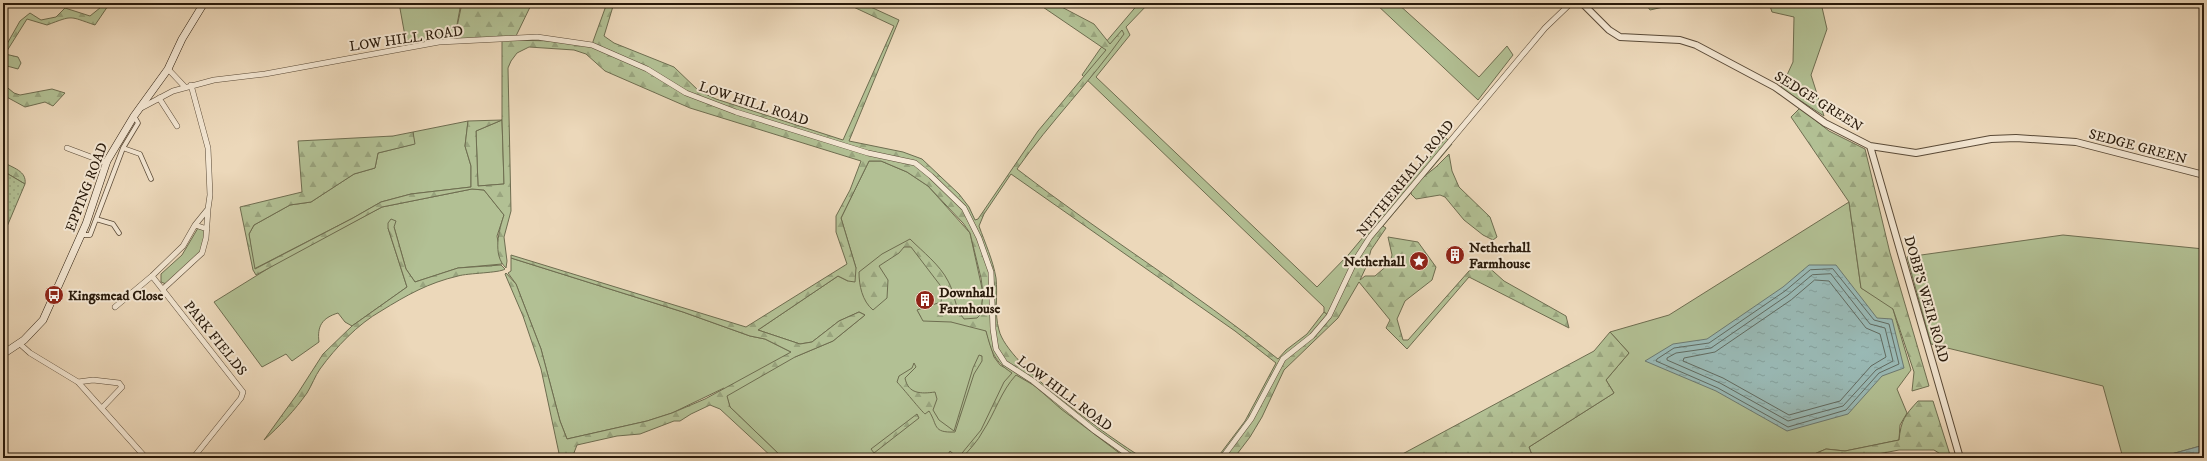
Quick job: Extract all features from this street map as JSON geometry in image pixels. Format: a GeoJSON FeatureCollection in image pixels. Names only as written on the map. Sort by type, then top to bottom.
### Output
{"type":"FeatureCollection","features":[{"type":"Feature","properties":{"kind":"main road","name":"EPPING ROAD"},"geometry":{"type":"LineString","coordinates":[[3,354],[20,344],[33,333],[43,320],[82,235],[107,163],[134,116],[168,70],[182,39],[204,3]]}},
{"type":"Feature","properties":{"kind":"street","name":"NETHERHALL ROAD"},"geometry":{"type":"LineString","coordinates":[[1222,458],[1251,419],[1283,359],[1312,336],[1329,316],[1356,259],[1370,237],[1545,28],[1571,3]]}},
{"type":"Feature","properties":{"kind":"street","name":"SEDGE GREEN"},"geometry":{"type":"LineString","coordinates":[[1582,3],[1609,30],[1620,37],[1680,40],[1696,45],[1775,87],[1825,123],[1870,146],[1916,153],[1991,139],[2016,138],[2076,142],[2204,175]]}},
{"type":"Feature","properties":{"kind":"street","name":"LOW HILL ROAD"},"geometry":{"type":"LineString","coordinates":[[141,108],[159,98],[191,85],[439,42],[552,38],[592,45],[647,68],[686,93],[736,112],[868,153],[915,163],[932,176],[964,208],[979,238],[991,272],[992,329],[996,349],[1005,363],[1033,381],[1095,431],[1133,458]]}},
{"type":"Feature","properties":{"kind":"street"},"geometry":{"type":"LineString","coordinates":[[168,70],[185,87]]}},
{"type":"Feature","properties":{"kind":"street"},"geometry":{"type":"LineString","coordinates":[[163,289],[198,259],[205,246],[210,195],[208,148],[191,85]]}},
{"type":"Feature","properties":{"kind":"street"},"geometry":{"type":"LineString","coordinates":[[159,98],[177,126]]}},
{"type":"Feature","properties":{"kind":"street"},"geometry":{"type":"LineString","coordinates":[[82,235],[90,235],[123,148],[138,122],[134,116]]}},
{"type":"Feature","properties":{"kind":"street","name":"DOBB'S WEIR ROAD"},"geometry":{"type":"LineString","coordinates":[[1870,146],[1960,458]]}},
{"type":"Feature","properties":{"kind":"street"},"geometry":{"type":"LineString","coordinates":[[67,148],[107,163]]}},
{"type":"Feature","properties":{"kind":"street"},"geometry":{"type":"LineString","coordinates":[[123,148],[140,154],[151,179]]}},
{"type":"Feature","properties":{"kind":"street"},"geometry":{"type":"LineString","coordinates":[[115,307],[152,276],[183,246],[195,225],[208,209]]}},
{"type":"Feature","properties":{"kind":"street"},"geometry":{"type":"LineString","coordinates":[[96,219],[113,224],[119,233]]}},
{"type":"Feature","properties":{"kind":"street"},"geometry":{"type":"LineString","coordinates":[[195,225],[207,229]]}},
{"type":"Feature","properties":{"kind":"street","name":"PARK FIELDS"},"geometry":{"type":"LineString","coordinates":[[152,276],[243,392],[240,398],[193,458]]}},
{"type":"Feature","properties":{"kind":"street"},"geometry":{"type":"LineString","coordinates":[[20,344],[37,357],[78,382],[146,458]]}},
{"type":"Feature","properties":{"kind":"street"},"geometry":{"type":"LineString","coordinates":[[78,382],[93,380],[119,383],[122,387],[120,391],[102,408]]}},
{"type":"Feature","properties":{"kind":"green space"},"geometry":{"type":"Polygon","coordinates":[[[106,3],[110,3],[95,25],[75,18],[67,18],[47,25],[27,19],[5,54],[18,57],[21,63],[18,69],[7,66],[3,69],[3,51],[20,21],[30,13],[41,20],[56,17],[65,8],[90,16],[106,3]]]}},
{"type":"Feature","properties":{"kind":"green space"},"geometry":{"type":"Polygon","coordinates":[[[399,3],[461,3],[454,41],[407,47],[399,3]]]}},
{"type":"Feature","properties":{"kind":"green space"},"geometry":{"type":"Polygon","coordinates":[[[462,3],[532,3],[516,36],[454,41],[462,3]]]}},
{"type":"Feature","properties":{"kind":"green space"},"geometry":{"type":"Polygon","coordinates":[[[607,3],[614,3],[604,36],[614,43],[674,67],[699,91],[716,99],[843,140],[894,26],[845,3],[862,3],[899,20],[849,141],[903,152],[922,159],[959,194],[969,207],[975,220],[978,219],[1038,131],[1106,50],[1037,3],[1054,3],[1094,24],[1110,44],[1122,30],[1124,34],[1017,169],[1082,217],[1214,310],[1278,359],[1286,350],[1307,334],[1324,312],[1329,316],[1356,259],[1381,225],[1386,228],[1371,250],[1367,265],[1360,280],[1365,276],[1375,276],[1390,263],[1392,255],[1388,237],[1418,242],[1436,267],[1432,280],[1405,301],[1397,319],[1403,340],[1408,340],[1469,271],[1484,263],[1504,281],[1566,316],[1569,328],[1469,277],[1407,349],[1386,328],[1390,320],[1359,282],[1338,318],[1284,370],[1262,417],[1250,437],[1234,458],[1217,458],[1245,421],[1276,363],[1235,331],[1011,174],[984,214],[979,226],[995,271],[999,330],[1006,345],[1039,381],[1085,418],[1143,458],[1126,458],[1061,409],[1035,386],[1016,375],[1006,388],[979,438],[962,458],[958,458],[981,430],[1004,382],[1012,373],[1006,369],[994,356],[986,331],[951,322],[923,321],[917,310],[941,302],[943,289],[911,247],[904,247],[899,253],[879,266],[888,280],[887,298],[873,310],[866,302],[861,287],[859,272],[882,254],[910,239],[936,264],[945,275],[958,310],[964,319],[977,318],[981,314],[983,293],[981,278],[970,233],[963,223],[928,186],[907,172],[881,161],[869,161],[841,218],[856,268],[855,282],[848,281],[838,276],[758,330],[800,344],[812,342],[839,321],[859,312],[865,315],[833,341],[795,357],[727,396],[730,407],[783,458],[773,458],[720,409],[710,405],[680,421],[674,421],[640,434],[617,436],[577,445],[572,458],[560,458],[541,369],[523,316],[505,274],[506,273],[516,284],[541,349],[560,421],[567,439],[647,421],[672,413],[705,399],[791,352],[765,339],[750,336],[683,312],[511,258],[511,255],[746,327],[847,264],[836,232],[836,216],[850,190],[861,161],[690,108],[605,71],[586,54],[574,50],[529,47],[517,53],[508,68],[511,211],[504,237],[507,261],[506,268],[499,256],[498,249],[500,228],[504,215],[484,190],[472,189],[382,207],[256,275],[253,270],[240,207],[302,192],[298,141],[393,136],[413,132],[415,144],[378,153],[375,168],[354,174],[311,202],[290,205],[254,225],[249,234],[255,269],[381,202],[411,194],[471,187],[471,166],[465,146],[468,121],[502,120],[502,40],[559,41],[591,47],[607,3]],[[502,120],[476,131],[478,186],[504,184],[502,120]]]}},
{"type":"Feature","properties":{"kind":"green space"},"geometry":{"type":"Polygon","coordinates":[[[1139,3],[1149,3],[1126,27],[1130,35],[1096,77],[1317,287],[1349,254],[1446,138],[1452,144],[1383,226],[1381,225],[1329,316],[1324,312],[1324,307],[1082,75],[1100,49],[1139,3]]]}},
{"type":"Feature","properties":{"kind":"green space"},"geometry":{"type":"Polygon","coordinates":[[[1375,3],[1397,3],[1479,77],[1507,46],[1513,55],[1478,100],[1375,3]]]}},
{"type":"Feature","properties":{"kind":"green space"},"geometry":{"type":"Polygon","coordinates":[[[1645,3],[1681,3],[1650,10],[1645,3]]]}},
{"type":"Feature","properties":{"kind":"green space"},"geometry":{"type":"Polygon","coordinates":[[[1769,3],[1821,3],[1827,29],[1811,75],[1824,116],[1781,88],[1793,62],[1794,17],[1772,12],[1769,3]]]}},
{"type":"Feature","properties":{"kind":"green space"},"geometry":{"type":"Polygon","coordinates":[[[3,84],[14,93],[20,95],[52,89],[65,93],[53,106],[45,102],[25,107],[3,95],[3,84]]]}},
{"type":"Feature","properties":{"kind":"green space"},"geometry":{"type":"Polygon","coordinates":[[[1800,108],[1829,131],[1865,149],[1890,253],[1929,386],[1912,391],[1914,372],[1893,309],[1861,288],[1849,202],[1791,117],[1800,108]]]}},
{"type":"Feature","properties":{"kind":"green space"},"geometry":{"type":"Polygon","coordinates":[[[502,120],[504,184],[478,186],[476,131],[502,120]]]}},
{"type":"Feature","properties":{"kind":"green space"},"geometry":{"type":"Polygon","coordinates":[[[468,121],[465,146],[471,166],[471,187],[411,194],[381,202],[254,269],[249,234],[254,225],[290,205],[311,202],[354,174],[375,168],[378,153],[414,144],[413,132],[468,121]]]}},
{"type":"Feature","properties":{"kind":"green space"},"geometry":{"type":"Polygon","coordinates":[[[1449,154],[1452,171],[1459,187],[1490,217],[1497,237],[1493,240],[1483,235],[1464,220],[1445,197],[1440,195],[1416,199],[1411,194],[1412,186],[1436,167],[1449,154]]]}},
{"type":"Feature","properties":{"kind":"green space"},"geometry":{"type":"Polygon","coordinates":[[[869,161],[881,161],[907,172],[928,186],[970,233],[983,293],[981,314],[994,357],[1000,365],[1028,381],[1126,458],[783,458],[730,407],[724,388],[672,413],[647,421],[567,439],[560,421],[541,349],[516,284],[508,273],[511,271],[511,258],[683,312],[750,336],[765,339],[791,352],[795,357],[833,341],[865,315],[859,312],[839,321],[812,342],[800,344],[758,330],[838,276],[848,281],[856,268],[841,218],[869,161]]]}},
{"type":"Feature","properties":{"kind":"green space"},"geometry":{"type":"Polygon","coordinates":[[[3,162],[22,173],[25,184],[3,171],[3,162]]]}},
{"type":"Feature","properties":{"kind":"green space"},"geometry":{"type":"Polygon","coordinates":[[[3,171],[25,184],[3,236],[3,171]]]}},
{"type":"Feature","properties":{"kind":"green space"},"geometry":{"type":"Polygon","coordinates":[[[472,189],[484,190],[504,215],[497,236],[502,264],[458,268],[415,282],[406,269],[394,227],[388,228],[407,287],[352,326],[345,322],[338,313],[328,317],[324,320],[320,327],[319,342],[292,361],[286,354],[262,367],[214,302],[285,258],[382,207],[472,189]]]}},
{"type":"Feature","properties":{"kind":"green space"},"geometry":{"type":"Polygon","coordinates":[[[1849,202],[1861,288],[1892,306],[1911,370],[1897,389],[1907,413],[1900,425],[1899,440],[1845,451],[1826,449],[1805,458],[1533,458],[1529,447],[1614,393],[1606,380],[1629,353],[1610,332],[1669,315],[1849,202]]]}},
{"type":"Feature","properties":{"kind":"green space"},"geometry":{"type":"Polygon","coordinates":[[[391,219],[396,221],[394,227],[406,269],[415,282],[458,268],[501,265],[505,269],[463,275],[437,282],[409,295],[372,316],[356,329],[333,352],[320,369],[307,393],[297,406],[264,440],[298,393],[323,354],[352,326],[407,287],[388,228],[388,223],[391,219]]]}},
{"type":"Feature","properties":{"kind":"green space"},"geometry":{"type":"Polygon","coordinates":[[[198,228],[205,230],[202,253],[166,284],[161,282],[161,274],[182,255],[198,228]]]}},
{"type":"Feature","properties":{"kind":"green space"},"geometry":{"type":"Polygon","coordinates":[[[2063,235],[2204,249],[2204,445],[2157,458],[2123,458],[2103,386],[1931,344],[1907,257],[2063,235]]]}},
{"type":"Feature","properties":{"kind":"green space"},"geometry":{"type":"Polygon","coordinates":[[[1610,332],[1629,353],[1606,380],[1614,393],[1529,447],[1533,458],[1395,458],[1594,351],[1610,332]]]}},
{"type":"Feature","properties":{"kind":"green space"},"geometry":{"type":"Polygon","coordinates":[[[979,355],[982,356],[982,361],[974,374],[955,432],[942,431],[939,429],[929,411],[925,414],[897,382],[899,376],[912,368],[914,363],[916,367],[905,378],[909,387],[920,393],[935,392],[937,399],[933,410],[939,420],[954,431],[973,368],[979,355]]]}},
{"type":"Feature","properties":{"kind":"green space"},"geometry":{"type":"Polygon","coordinates":[[[1918,401],[1933,401],[1951,458],[1947,458],[1934,450],[1899,450],[1857,458],[1805,458],[1826,449],[1845,451],[1899,440],[1904,418],[1918,401]]]}},
{"type":"Feature","properties":{"kind":"green space"},"geometry":{"type":"Polygon","coordinates":[[[917,414],[919,418],[874,453],[871,449],[917,414]]]}},
{"type":"Feature","properties":{"kind":"green space"},"geometry":{"type":"Polygon","coordinates":[[[950,451],[958,458],[946,458],[950,451]]]}},
{"type":"Feature","properties":{"kind":"water"},"geometry":{"type":"Polygon","coordinates":[[[1809,265],[1836,265],[1877,318],[1892,319],[1904,368],[1882,376],[1848,414],[1787,431],[1716,391],[1645,361],[1673,344],[1707,339],[1783,287],[1809,265]]]}},
{"type":"Feature","properties":{"kind":"water"},"geometry":{"type":"Polygon","coordinates":[[[2204,445],[2204,458],[2157,458],[2204,445]]]}},
{"type":"Feature","properties":{"kind":"place","name":"Netherhall Farmhouse"},"geometry":{"type":"Point","coordinates":[1455,255]}},
{"type":"Feature","properties":{"kind":"place","name":"Netherhall"},"geometry":{"type":"Point","coordinates":[1419,261]}},
{"type":"Feature","properties":{"kind":"place","name":"Kingsmead Close"},"geometry":{"type":"Point","coordinates":[54,295]}},
{"type":"Feature","properties":{"kind":"place","name":"Downhall Farmhouse"},"geometry":{"type":"Point","coordinates":[925,300]}}]}
